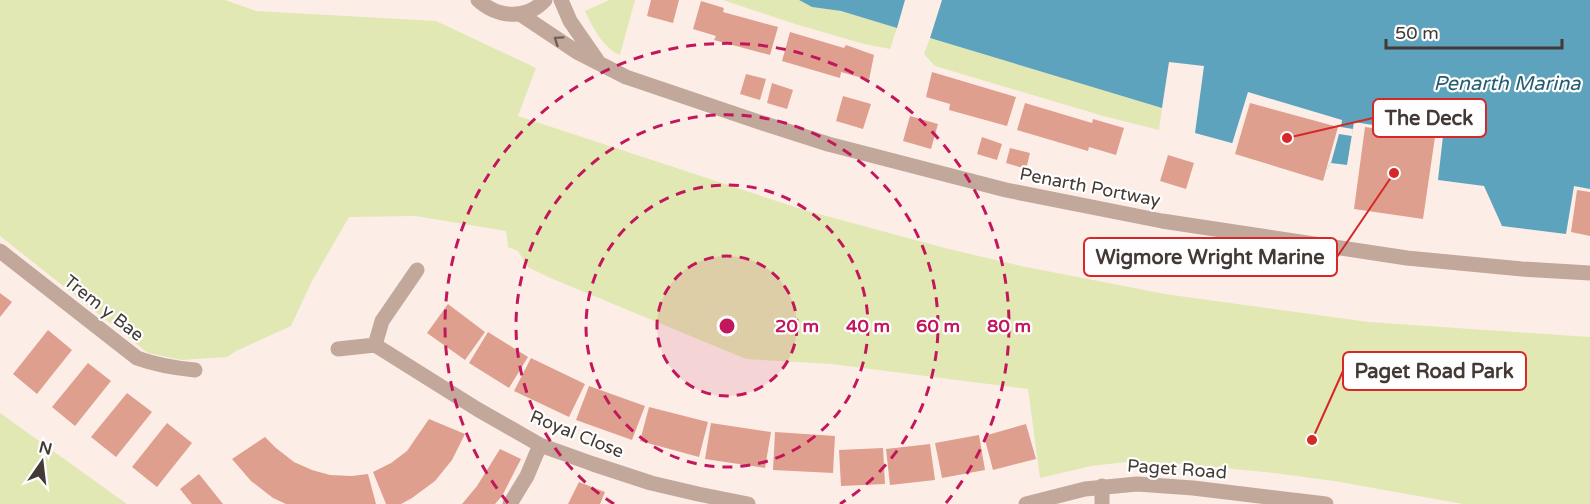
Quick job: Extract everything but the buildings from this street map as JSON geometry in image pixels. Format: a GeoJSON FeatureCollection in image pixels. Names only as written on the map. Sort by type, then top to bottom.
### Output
{"type":"FeatureCollection","features":[{"type":"Feature","properties":{"kind":"street"},"geometry":{"type":"LineString","coordinates":[[478,0],[486,7],[508,15],[532,10],[545,0]]}},
{"type":"Feature","properties":{"kind":"street","name":"Penarth Portway"},"geometry":{"type":"LineString","coordinates":[[561,0],[570,21],[599,63]]}},
{"type":"Feature","properties":{"kind":"street","name":"Penarth Portway"},"geometry":{"type":"LineString","coordinates":[[520,14],[577,52],[626,77],[801,135],[930,171],[1032,196],[1172,223],[1407,258],[1590,273]]}},
{"type":"Feature","properties":{"kind":"street","name":"Trem y Bae"},"geometry":{"type":"LineString","coordinates":[[0,251],[137,358],[154,364],[195,370]]}},
{"type":"Feature","properties":{"kind":"street"},"geometry":{"type":"LineString","coordinates":[[338,349],[375,345],[381,321],[417,270]]}},
{"type":"Feature","properties":{"kind":"street","name":"Royal Close"},"geometry":{"type":"LineString","coordinates":[[375,345],[457,397],[540,445],[651,483],[748,504]]}},
{"type":"Feature","properties":{"kind":"street"},"geometry":{"type":"LineString","coordinates":[[510,504],[527,476],[540,445]]}},
{"type":"Feature","properties":{"kind":"street","name":"Paget Road"},"geometry":{"type":"LineString","coordinates":[[1026,504],[1102,486],[1137,484],[1177,486],[1326,504]]}},
{"type":"Feature","properties":{"kind":"street"},"geometry":{"type":"LineString","coordinates":[[1102,486],[1102,504]]}},
{"type":"Feature","properties":{"kind":"green space"},"geometry":{"type":"Polygon","coordinates":[[[0,0],[225,0],[256,11],[436,21],[536,68],[518,116],[804,210],[1021,266],[1165,294],[1369,322],[1590,337],[1590,504],[1463,504],[1334,481],[1173,463],[1126,462],[1091,466],[1040,478],[1028,389],[831,364],[746,359],[528,267],[518,251],[508,247],[506,231],[415,216],[349,217],[312,281],[291,326],[227,357],[182,360],[148,353],[0,236],[0,0]]]}},
{"type":"Feature","properties":{"kind":"green space"},"geometry":{"type":"Polygon","coordinates":[[[609,0],[635,0],[620,55],[608,48],[595,31],[585,11],[609,0]]]}},
{"type":"Feature","properties":{"kind":"green space"},"geometry":{"type":"Polygon","coordinates":[[[723,0],[799,0],[812,7],[841,11],[897,28],[890,49],[795,24],[723,0]]]}},
{"type":"Feature","properties":{"kind":"green space"},"geometry":{"type":"Polygon","coordinates":[[[930,38],[1162,108],[1159,130],[1103,116],[935,66],[924,54],[930,38]]]}},
{"type":"Feature","properties":{"kind":"green space"},"geometry":{"type":"Polygon","coordinates":[[[0,413],[127,504],[0,504],[0,413]]]}},
{"type":"Feature","properties":{"kind":"water"},"geometry":{"type":"Polygon","coordinates":[[[799,0],[905,0],[897,28],[841,11],[812,7],[799,0]]]}},
{"type":"Feature","properties":{"kind":"water","name":"Penarth Marina"},"geometry":{"type":"Polygon","coordinates":[[[942,0],[1590,0],[1590,189],[1574,186],[1566,234],[1502,226],[1484,186],[1438,180],[1443,136],[1354,122],[1347,165],[1331,163],[1327,169],[1195,133],[1204,66],[1169,62],[1162,108],[930,38],[942,0]]]}},
{"type":"Feature","properties":{"kind":"pier"},"geometry":{"type":"Polygon","coordinates":[[[1248,92],[1342,120],[1341,127],[1353,129],[1352,136],[1339,134],[1331,163],[1327,169],[1232,144],[1248,92]]]}},
{"type":"Feature","properties":{"kind":"place","name":"The Deck"},"geometry":{"type":"Point","coordinates":[1287,138]}},
{"type":"Feature","properties":{"kind":"place","name":"Wigmore Wright Marine"},"geometry":{"type":"Point","coordinates":[1394,173]}},
{"type":"Feature","properties":{"kind":"place","name":"Paget Road Park"},"geometry":{"type":"Point","coordinates":[1312,440]}}]}
